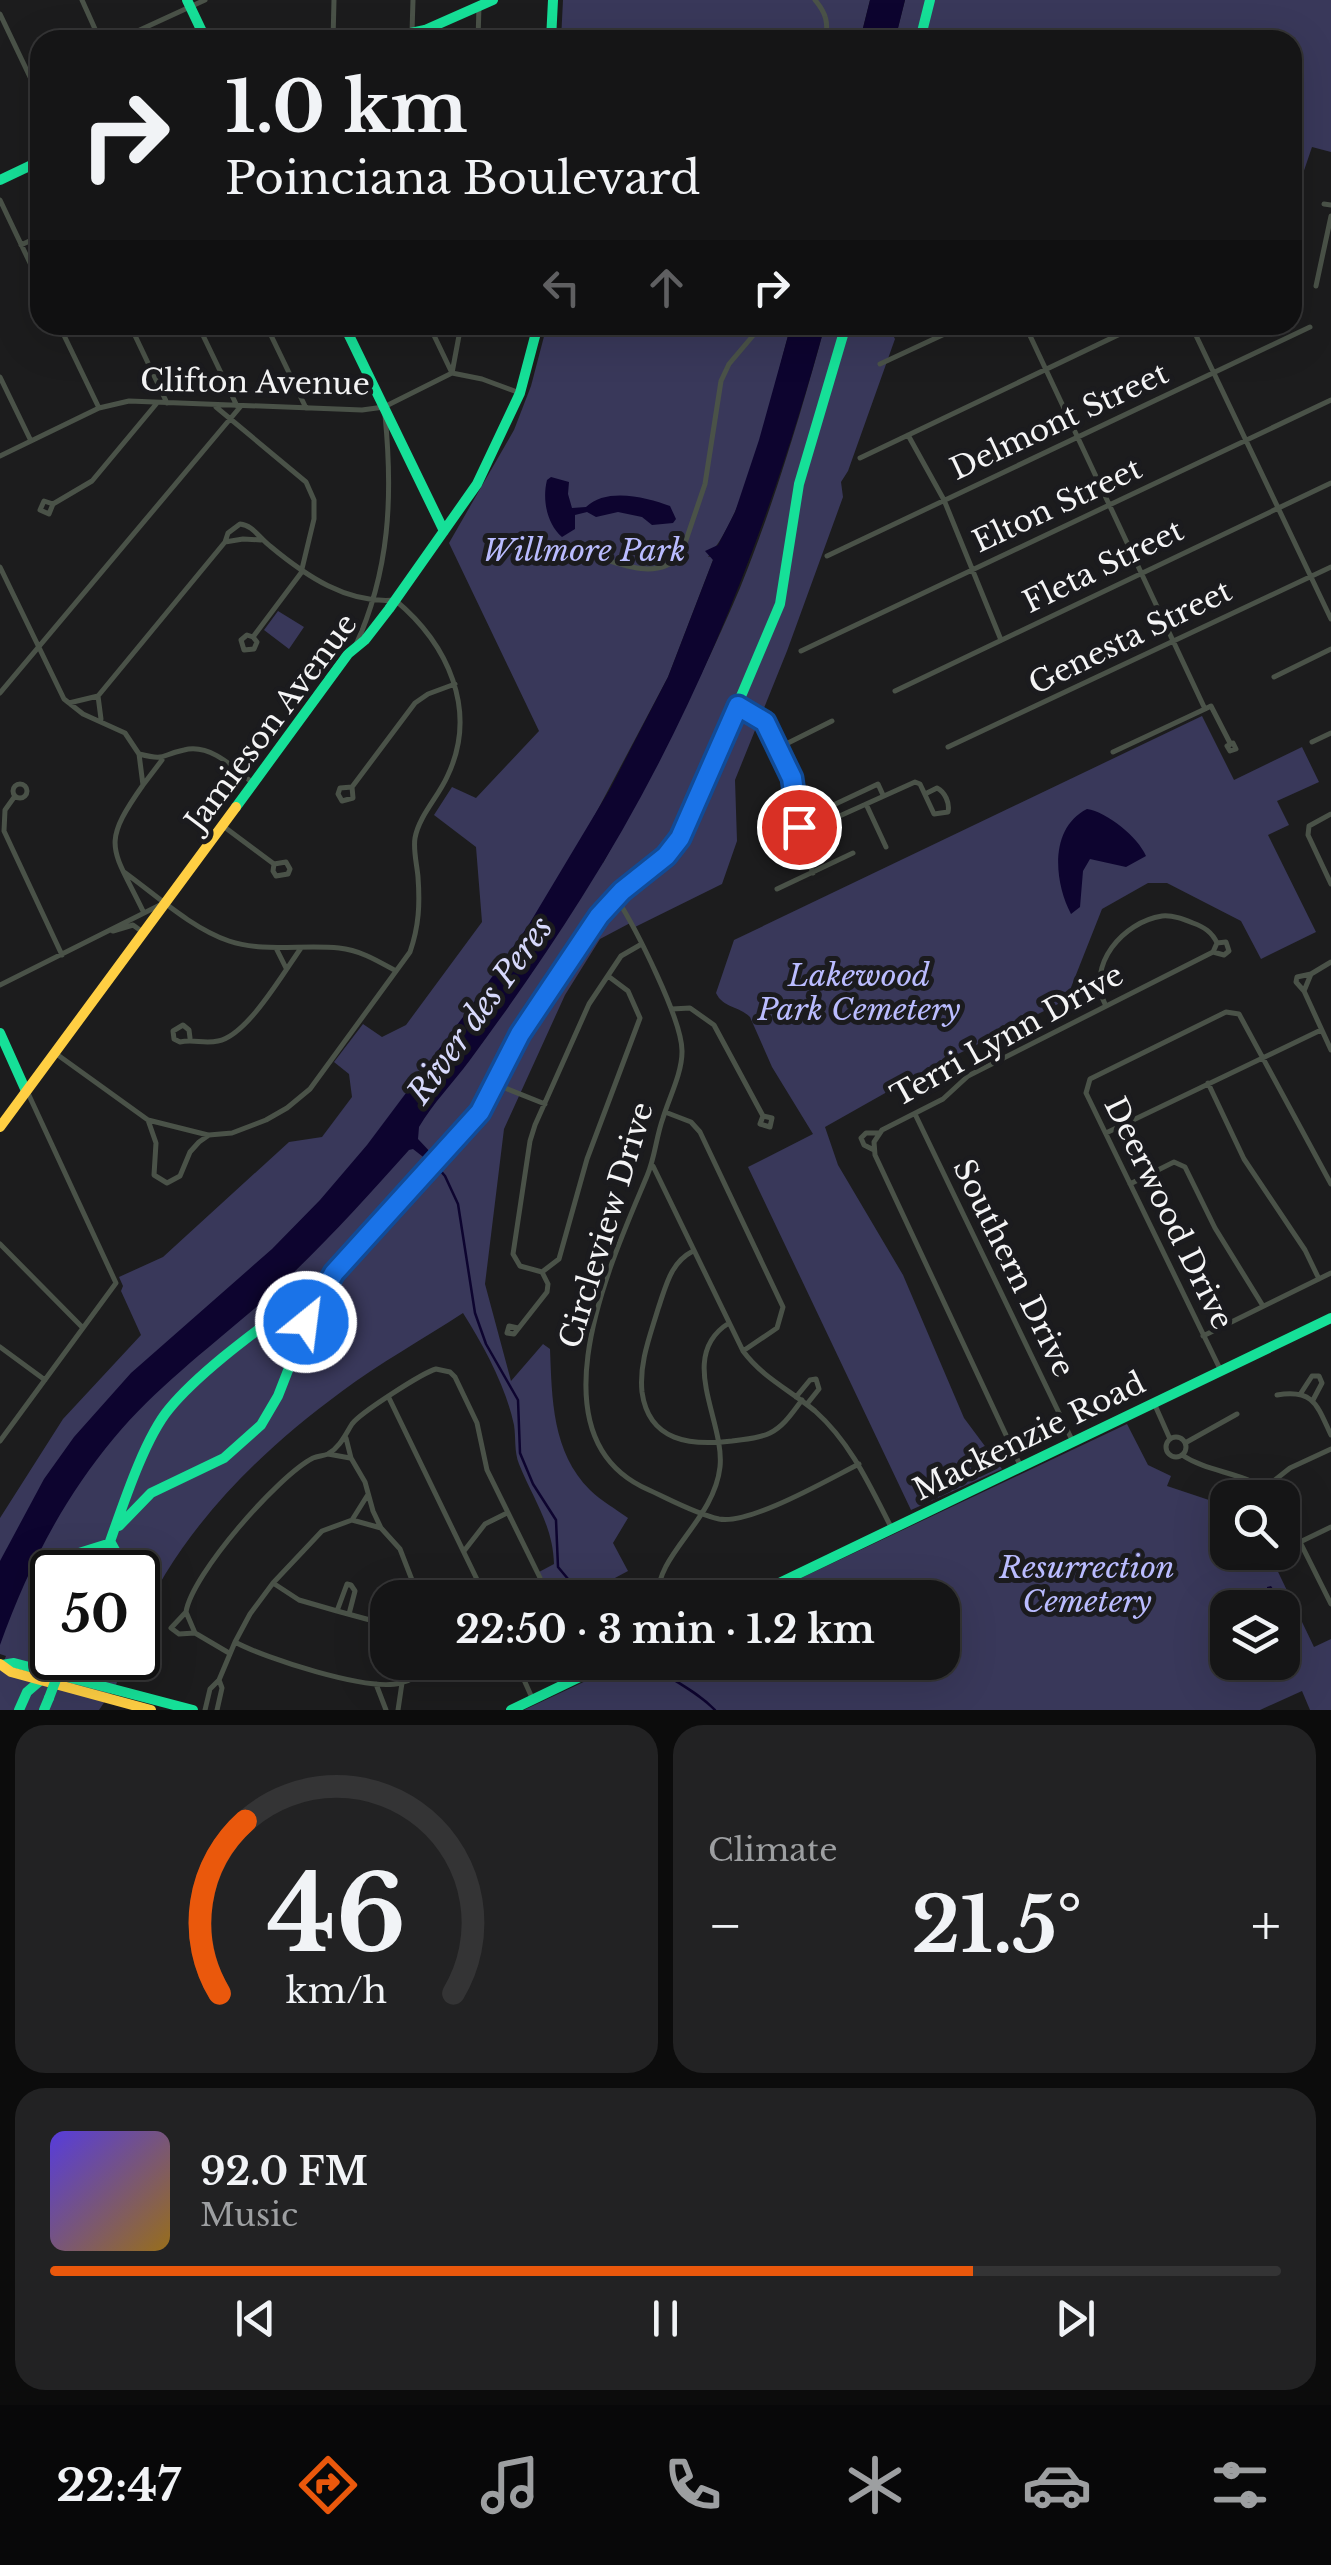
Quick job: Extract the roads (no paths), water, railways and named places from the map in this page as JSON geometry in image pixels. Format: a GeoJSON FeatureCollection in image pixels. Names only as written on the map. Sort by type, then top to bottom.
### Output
{"type":"FeatureCollection","features":[{"type":"Feature","properties":{"kind":"main road"},"geometry":{"type":"LineString","coordinates":[[421,30],[493,0]]}},
{"type":"Feature","properties":{"kind":"main road"},"geometry":{"type":"LineString","coordinates":[[551,30],[552,0]]}},
{"type":"Feature","properties":{"kind":"main road"},"geometry":{"type":"LineString","coordinates":[[922,30],[930,0]]}},
{"type":"Feature","properties":{"kind":"main road"},"geometry":{"type":"LineString","coordinates":[[188,4],[201,30]]}},
{"type":"Feature","properties":{"kind":"main road"},"geometry":{"type":"LineString","coordinates":[[0,180],[30,166]]}},
{"type":"Feature","properties":{"kind":"main road"},"geometry":{"type":"LineString","coordinates":[[349,335],[444,531]]}},
{"type":"Feature","properties":{"kind":"main road","name":"Jamieson Avenue"},"geometry":{"type":"LineString","coordinates":[[0,1127],[355,647],[395,600],[477,484],[520,393],[535,335]]}},
{"type":"Feature","properties":{"kind":"main road"},"geometry":{"type":"LineString","coordinates":[[108,1550],[149,1443],[168,1410],[334,1273],[440,1156],[474,1118],[525,1026],[599,916],[680,838],[783,595],[798,493],[843,335]]}},
{"type":"Feature","properties":{"kind":"main road"},"geometry":{"type":"LineString","coordinates":[[0,1033],[26,1090]]}},
{"type":"Feature","properties":{"kind":"main road"},"geometry":{"type":"LineString","coordinates":[[118,1526],[151,1492],[224,1458],[261,1425],[278,1396],[312,1309],[334,1273]]}},
{"type":"Feature","properties":{"kind":"main road","name":"Mackenzie Road"},"geometry":{"type":"LineString","coordinates":[[786,1580],[1331,1318]]}},
{"type":"Feature","properties":{"kind":"main road"},"geometry":{"type":"LineString","coordinates":[[80,1550],[111,1543]]}},
{"type":"Feature","properties":{"kind":"main road"},"geometry":{"type":"LineString","coordinates":[[111,1543],[115,1550]]}},
{"type":"Feature","properties":{"kind":"main road"},"geometry":{"type":"LineString","coordinates":[[1,1665],[14,1663],[30,1672]]}},
{"type":"Feature","properties":{"kind":"main road"},"geometry":{"type":"LineString","coordinates":[[25,1671],[30,1666]]}},
{"type":"Feature","properties":{"kind":"main road"},"geometry":{"type":"LineString","coordinates":[[25,1671],[27,1692]]}},
{"type":"Feature","properties":{"kind":"main road"},"geometry":{"type":"LineString","coordinates":[[19,1710],[27,1692],[40,1680]]}},
{"type":"Feature","properties":{"kind":"main road"},"geometry":{"type":"LineString","coordinates":[[56,1680],[98,1696],[107,1707],[151,1710]]}},
{"type":"Feature","properties":{"kind":"main road"},"geometry":{"type":"LineString","coordinates":[[46,1704],[56,1680]]}},
{"type":"Feature","properties":{"kind":"main road"},"geometry":{"type":"LineString","coordinates":[[80,1680],[193,1710]]}},
{"type":"Feature","properties":{"kind":"main road"},"geometry":{"type":"LineString","coordinates":[[511,1710],[574,1680]]}},
{"type":"Feature","properties":{"kind":"street"},"geometry":{"type":"LineString","coordinates":[[82,0],[96,30]]}},
{"type":"Feature","properties":{"kind":"street"},"geometry":{"type":"LineString","coordinates":[[137,30],[204,0]]}},
{"type":"Feature","properties":{"kind":"street"},"geometry":{"type":"LineString","coordinates":[[332,30],[334,0]]}},
{"type":"Feature","properties":{"kind":"street"},"geometry":{"type":"LineString","coordinates":[[412,30],[413,0]]}},
{"type":"Feature","properties":{"kind":"street"},"geometry":{"type":"LineString","coordinates":[[815,0],[824,10],[827,30]]}},
{"type":"Feature","properties":{"kind":"street"},"geometry":{"type":"LineString","coordinates":[[477,5],[478,30]]}},
{"type":"Feature","properties":{"kind":"street"},"geometry":{"type":"LineString","coordinates":[[0,14],[30,77]]}},
{"type":"Feature","properties":{"kind":"street"},"geometry":{"type":"LineString","coordinates":[[0,200],[30,263]]}},
{"type":"Feature","properties":{"kind":"street"},"geometry":{"type":"LineString","coordinates":[[1316,286],[1331,216]]}},
{"type":"Feature","properties":{"kind":"street"},"geometry":{"type":"LineString","coordinates":[[21,245],[30,241]]}},
{"type":"Feature","properties":{"kind":"street","name":"Delmont Street"},"geometry":{"type":"LineString","coordinates":[[1302,331],[1310,327]]}},
{"type":"Feature","properties":{"kind":"street"},"geometry":{"type":"LineString","coordinates":[[64,335],[99,408]]}},
{"type":"Feature","properties":{"kind":"street"},"geometry":{"type":"LineString","coordinates":[[135,335],[167,403]]}},
{"type":"Feature","properties":{"kind":"street"},"geometry":{"type":"LineString","coordinates":[[0,693],[239,406],[203,335]]}},
{"type":"Feature","properties":{"kind":"street"},"geometry":{"type":"LineString","coordinates":[[271,335],[306,408]]}},
{"type":"Feature","properties":{"kind":"street"},"geometry":{"type":"LineString","coordinates":[[433,335],[452,374]]}},
{"type":"Feature","properties":{"kind":"street"},"geometry":{"type":"LineString","coordinates":[[452,374],[460,335]]}},
{"type":"Feature","properties":{"kind":"street"},"geometry":{"type":"LineString","coordinates":[[588,554],[655,571],[681,554],[706,484],[721,381],[729,364],[754,335]]}},
{"type":"Feature","properties":{"kind":"street"},"geometry":{"type":"LineString","coordinates":[[880,364],[942,335]]}},
{"type":"Feature","properties":{"kind":"street"},"geometry":{"type":"LineString","coordinates":[[1031,335],[1206,709]]}},
{"type":"Feature","properties":{"kind":"street"},"geometry":{"type":"LineString","coordinates":[[860,458],[1117,335]]}},
{"type":"Feature","properties":{"kind":"street"},"geometry":{"type":"LineString","coordinates":[[1195,335],[1331,619]]}},
{"type":"Feature","properties":{"kind":"street","name":"Delmont Street"},"geometry":{"type":"LineString","coordinates":[[828,556],[1293,335]]}},
{"type":"Feature","properties":{"kind":"street"},"geometry":{"type":"LineString","coordinates":[[452,374],[482,378],[520,393]]}},
{"type":"Feature","properties":{"kind":"street","name":"Clifton Avenue"},"geometry":{"type":"LineString","coordinates":[[0,456],[99,408],[129,401],[362,410],[384,407],[452,374]]}},
{"type":"Feature","properties":{"kind":"street"},"geometry":{"type":"LineString","coordinates":[[0,377],[31,441]]}},
{"type":"Feature","properties":{"kind":"street","name":"Elton Street"},"geometry":{"type":"LineString","coordinates":[[802,651],[1331,400]]}},
{"type":"Feature","properties":{"kind":"street"},"geometry":{"type":"LineString","coordinates":[[53,504],[92,481],[158,403]]}},
{"type":"Feature","properties":{"kind":"street"},"geometry":{"type":"LineString","coordinates":[[214,405],[306,482],[311,491],[314,519],[301,573],[254,637]]}},
{"type":"Feature","properties":{"kind":"street"},"geometry":{"type":"LineString","coordinates":[[355,647],[372,602],[390,516],[384,407]]}},
{"type":"Feature","properties":{"kind":"street"},"geometry":{"type":"LineString","coordinates":[[908,436],[944,500],[1001,640]]}},
{"type":"Feature","properties":{"kind":"street","name":"Fleta Street"},"geometry":{"type":"LineString","coordinates":[[895,691],[1331,483]]}},
{"type":"Feature","properties":{"kind":"street"},"geometry":{"type":"LineString","coordinates":[[55,1053],[148,1120],[209,1135],[232,1133],[287,1108],[310,1088],[410,952],[418,929],[414,841],[452,768],[459,738],[460,709],[455,684],[446,658],[431,635],[395,600],[372,602],[301,573],[246,524],[228,533],[225,542],[98,696],[69,703]]}},
{"type":"Feature","properties":{"kind":"street"},"geometry":{"type":"LineString","coordinates":[[225,542],[243,538],[262,540]]}},
{"type":"Feature","properties":{"kind":"street","name":"Genesta Street"},"geometry":{"type":"LineString","coordinates":[[948,748],[1331,567]]}},
{"type":"Feature","properties":{"kind":"street"},"geometry":{"type":"LineString","coordinates":[[0,568],[69,703],[83,714],[125,732],[139,754],[143,784]]}},
{"type":"Feature","properties":{"kind":"street"},"geometry":{"type":"LineString","coordinates":[[1274,676],[1331,649]]}},
{"type":"Feature","properties":{"kind":"street"},"geometry":{"type":"LineString","coordinates":[[352,787],[415,703],[455,684]]}},
{"type":"Feature","properties":{"kind":"street"},"geometry":{"type":"LineString","coordinates":[[98,696],[100,719]]}},
{"type":"Feature","properties":{"kind":"street"},"geometry":{"type":"LineString","coordinates":[[738,706],[765,722],[792,778],[802,848],[813,873]]}},
{"type":"Feature","properties":{"kind":"street"},"geometry":{"type":"LineString","coordinates":[[1114,752],[1211,706],[1230,743]]}},
{"type":"Feature","properties":{"kind":"street"},"geometry":{"type":"LineString","coordinates":[[778,748],[832,721]]}},
{"type":"Feature","properties":{"kind":"street"},"geometry":{"type":"LineString","coordinates":[[1312,742],[1331,733]]}},
{"type":"Feature","properties":{"kind":"street"},"geometry":{"type":"LineString","coordinates":[[143,911],[114,846],[115,830],[162,760],[186,749],[200,750],[214,754],[254,784]]}},
{"type":"Feature","properties":{"kind":"street"},"geometry":{"type":"LineString","coordinates":[[139,754],[162,760]]}},
{"type":"Feature","properties":{"kind":"street"},"geometry":{"type":"LineString","coordinates":[[796,800],[766,807],[770,829],[824,823],[915,782],[920,784],[934,814],[948,812],[942,790],[937,788],[925,794]]}},
{"type":"Feature","properties":{"kind":"street"},"geometry":{"type":"LineString","coordinates":[[824,823],[827,808],[878,784],[884,796]]}},
{"type":"Feature","properties":{"kind":"street"},"geometry":{"type":"LineString","coordinates":[[15,796],[5,810],[4,831],[62,955]]}},
{"type":"Feature","properties":{"kind":"street"},"geometry":{"type":"LineString","coordinates":[[866,804],[886,847]]}},
{"type":"Feature","properties":{"kind":"street"},"geometry":{"type":"LineString","coordinates":[[1331,814],[1309,826],[1308,835],[1331,884]]}},
{"type":"Feature","properties":{"kind":"street"},"geometry":{"type":"LineString","coordinates":[[223,826],[274,864]]}},
{"type":"Feature","properties":{"kind":"street"},"geometry":{"type":"LineString","coordinates":[[777,889],[854,853]]}},
{"type":"Feature","properties":{"kind":"street"},"geometry":{"type":"LineString","coordinates":[[124,872],[226,940],[251,946],[340,948],[368,956],[396,972]]}},
{"type":"Feature","properties":{"kind":"street","name":"Circleview Drive"},"geometry":{"type":"LineString","coordinates":[[616,896],[672,1009],[682,1058],[652,1163],[633,1207],[590,1336],[587,1405],[600,1449],[623,1476],[705,1514]]}},
{"type":"Feature","properties":{"kind":"street"},"geometry":{"type":"LineString","coordinates":[[0,985],[166,902]]}},
{"type":"Feature","properties":{"kind":"street"},"geometry":{"type":"LineString","coordinates":[[1105,1004],[1099,981],[1110,950],[1124,933],[1159,917],[1173,916],[1205,928],[1217,943]]}},
{"type":"Feature","properties":{"kind":"street"},"geometry":{"type":"LineString","coordinates":[[110,931],[131,925],[144,932]]}},
{"type":"Feature","properties":{"kind":"street"},"geometry":{"type":"LineString","coordinates":[[1226,942],[1228,951],[1224,955],[1213,952],[1217,943],[1226,942]]}},
{"type":"Feature","properties":{"kind":"street"},"geometry":{"type":"LineString","coordinates":[[518,1328],[547,1292],[548,1284],[542,1272],[520,1266],[513,1254],[530,1141],[589,1004],[621,956],[640,945]]}},
{"type":"Feature","properties":{"kind":"street"},"geometry":{"type":"LineString","coordinates":[[275,947],[286,968]]}},
{"type":"Feature","properties":{"kind":"street"},"geometry":{"type":"LineString","coordinates":[[190,1038],[216,1042],[241,1028],[301,948]]}},
{"type":"Feature","properties":{"kind":"street","name":"Terri Lynn Drive"},"geometry":{"type":"LineString","coordinates":[[879,1133],[874,1150],[864,1145],[861,1138],[866,1134],[879,1133],[942,1099],[968,1076],[1213,952]]}},
{"type":"Feature","properties":{"kind":"street"},"geometry":{"type":"LineString","coordinates":[[1331,962],[1310,974],[1304,991],[1331,1050]]}},
{"type":"Feature","properties":{"kind":"street"},"geometry":{"type":"LineString","coordinates":[[542,1272],[559,1259],[587,1159],[640,1018],[628,991],[608,976]]}},
{"type":"Feature","properties":{"kind":"street"},"geometry":{"type":"LineString","coordinates":[[672,1009],[690,1008],[714,1026],[763,1116]]}},
{"type":"Feature","properties":{"kind":"street","name":"Deerwood Drive"},"geometry":{"type":"LineString","coordinates":[[1221,1371],[1086,1093],[1086,1084],[1095,1075],[1226,1012],[1244,1019],[1262,1058]]}},
{"type":"Feature","properties":{"kind":"street"},"geometry":{"type":"LineString","coordinates":[[1106,1133],[1321,1030]]}},
{"type":"Feature","properties":{"kind":"street"},"geometry":{"type":"LineString","coordinates":[[1262,1058],[1331,1184]]}},
{"type":"Feature","properties":{"kind":"street"},"geometry":{"type":"LineString","coordinates":[[1208,1083],[1244,1159],[1305,1250],[1319,1278]]}},
{"type":"Feature","properties":{"kind":"street"},"geometry":{"type":"LineString","coordinates":[[495,1084],[544,1104]]}},
{"type":"Feature","properties":{"kind":"street"},"geometry":{"type":"LineString","coordinates":[[1,1437],[116,1283],[26,1090]]}},
{"type":"Feature","properties":{"kind":"street"},"geometry":{"type":"LineString","coordinates":[[664,1112],[691,1122],[700,1132],[783,1307],[777,1328],[743,1351]]}},
{"type":"Feature","properties":{"kind":"street","name":"Southern Drive"},"geometry":{"type":"LineString","coordinates":[[915,1114],[1073,1442]]}},
{"type":"Feature","properties":{"kind":"street"},"geometry":{"type":"LineString","coordinates":[[148,1120],[156,1142],[154,1175],[167,1183],[180,1176],[190,1152],[209,1135]]}},
{"type":"Feature","properties":{"kind":"street"},"geometry":{"type":"LineString","coordinates":[[874,1150],[1021,1467]]}},
{"type":"Feature","properties":{"kind":"street"},"geometry":{"type":"LineString","coordinates":[[1130,1184],[1174,1162],[1186,1167],[1215,1228],[1263,1306]]}},
{"type":"Feature","properties":{"kind":"street"},"geometry":{"type":"LineString","coordinates":[[652,1163],[743,1351],[755,1368],[802,1400],[832,1428],[859,1464],[892,1529]]}},
{"type":"Feature","properties":{"kind":"street"},"geometry":{"type":"LineString","coordinates":[[0,1244],[83,1328]]}},
{"type":"Feature","properties":{"kind":"street"},"geometry":{"type":"LineString","coordinates":[[694,1250],[682,1257],[670,1273],[645,1348],[642,1393],[653,1420],[674,1437],[699,1444],[721,1442],[769,1434],[802,1400]]}},
{"type":"Feature","properties":{"kind":"street"},"geometry":{"type":"LineString","coordinates":[[1203,1336],[1331,1273]]}},
{"type":"Feature","properties":{"kind":"street"},"geometry":{"type":"LineString","coordinates":[[660,1580],[705,1514],[720,1474],[721,1442],[703,1373],[709,1344],[728,1323]]}},
{"type":"Feature","properties":{"kind":"street"},"geometry":{"type":"LineString","coordinates":[[0,1347],[45,1380]]}},
{"type":"Feature","properties":{"kind":"street"},"geometry":{"type":"LineString","coordinates":[[229,1653],[196,1634],[179,1634],[172,1628],[186,1612],[188,1600],[208,1567],[239,1528],[294,1474],[312,1459],[328,1454],[346,1438],[360,1416],[430,1370],[444,1369],[455,1377],[477,1423],[487,1470],[541,1580]]}},
{"type":"Feature","properties":{"kind":"street"},"geometry":{"type":"LineString","coordinates":[[1301,1393],[1310,1378],[1319,1376],[1322,1383],[1313,1400]]}},
{"type":"Feature","properties":{"kind":"street"},"geometry":{"type":"LineString","coordinates":[[1278,1395],[1301,1393],[1313,1400],[1331,1435]]}},
{"type":"Feature","properties":{"kind":"street"},"geometry":{"type":"LineString","coordinates":[[389,1398],[478,1580]]}},
{"type":"Feature","properties":{"kind":"street"},"geometry":{"type":"LineString","coordinates":[[1154,1404],[1170,1439]]}},
{"type":"Feature","properties":{"kind":"street"},"geometry":{"type":"LineString","coordinates":[[1184,1443],[1237,1414]]}},
{"type":"Feature","properties":{"kind":"street"},"geometry":{"type":"LineString","coordinates":[[346,1438],[381,1528],[400,1550],[412,1580]]}},
{"type":"Feature","properties":{"kind":"street"},"geometry":{"type":"LineString","coordinates":[[1170,1439],[1180,1438],[1184,1443],[1182,1455]]}},
{"type":"Feature","properties":{"kind":"street"},"geometry":{"type":"LineString","coordinates":[[1170,1439],[1167,1452],[1176,1457],[1182,1455],[1252,1480]]}},
{"type":"Feature","properties":{"kind":"street"},"geometry":{"type":"LineString","coordinates":[[1276,1480],[1290,1468],[1331,1449]]}},
{"type":"Feature","properties":{"kind":"street"},"geometry":{"type":"LineString","coordinates":[[328,1454],[351,1458]]}},
{"type":"Feature","properties":{"kind":"street"},"geometry":{"type":"LineString","coordinates":[[705,1514],[732,1520],[745,1518],[859,1464]]}},
{"type":"Feature","properties":{"kind":"street"},"geometry":{"type":"LineString","coordinates":[[205,1710],[210,1689],[229,1653],[273,1583],[322,1532],[352,1520],[367,1496]]}},
{"type":"Feature","properties":{"kind":"street"},"geometry":{"type":"LineString","coordinates":[[464,1551],[485,1524],[507,1513]]}},
{"type":"Feature","properties":{"kind":"street"},"geometry":{"type":"LineString","coordinates":[[352,1520],[381,1528]]}},
{"type":"Feature","properties":{"kind":"street"},"geometry":{"type":"LineString","coordinates":[[1302,1541],[1331,1527]]}},
{"type":"Feature","properties":{"kind":"street"},"geometry":{"type":"LineString","coordinates":[[1300,1538],[1331,1604]]}},
{"type":"Feature","properties":{"kind":"street"},"geometry":{"type":"LineString","coordinates":[[273,1583],[299,1600],[370,1617]]}},
{"type":"Feature","properties":{"kind":"street"},"geometry":{"type":"LineString","coordinates":[[336,1611],[344,1586],[351,1585],[354,1592],[349,1614]]}},
{"type":"Feature","properties":{"kind":"street"},"geometry":{"type":"LineString","coordinates":[[186,1612],[196,1634]]}},
{"type":"Feature","properties":{"kind":"street"},"geometry":{"type":"LineString","coordinates":[[235,1642],[275,1660],[376,1684],[407,1680]]}},
{"type":"Feature","properties":{"kind":"street"},"geometry":{"type":"LineString","coordinates":[[218,1680],[222,1688],[218,1710]]}},
{"type":"Feature","properties":{"kind":"street"},"geometry":{"type":"LineString","coordinates":[[525,1680],[534,1700]]}},
{"type":"Feature","properties":{"kind":"street"},"geometry":{"type":"LineString","coordinates":[[398,1710],[402,1683]]}},
{"type":"Feature","properties":{"kind":"street"},"geometry":{"type":"LineString","coordinates":[[376,1684],[386,1710]]}},
{"type":"Feature","properties":{"kind":"water"},"geometry":{"type":"Polygon","coordinates":[[[870,0],[905,0],[898,30],[862,30],[870,0]]]}},
{"type":"Feature","properties":{"kind":"water","name":"River des Peres"},"geometry":{"type":"Polygon","coordinates":[[[788,335],[822,335],[780,474],[694,692],[582,897],[513,1000],[419,1127],[418,1139],[433,1155],[427,1160],[409,1150],[295,1271],[130,1420],[78,1486],[41,1550],[30,1550],[30,1572],[0,1645],[0,1561],[44,1479],[74,1437],[131,1373],[272,1249],[320,1200],[367,1145],[472,1005],[528,926],[610,789],[668,677],[713,560],[705,551],[718,545],[735,512],[788,335]]]}},
{"type":"Feature","properties":{"kind":"water"},"geometry":{"type":"Polygon","coordinates":[[[551,477],[569,482],[572,508],[586,507],[604,497],[627,496],[670,506],[676,519],[673,523],[652,525],[642,517],[618,512],[596,517],[587,512],[575,515],[575,529],[562,537],[547,511],[546,488],[551,477]]]}},
{"type":"Feature","properties":{"kind":"water"},"geometry":{"type":"Polygon","coordinates":[[[1087,809],[1121,826],[1146,856],[1126,867],[1090,859],[1083,871],[1080,907],[1071,914],[1061,887],[1058,857],[1066,829],[1087,809]]]}},
{"type":"Feature","properties":{"kind":"waterway"},"geometry":{"type":"LineString","coordinates":[[427,1155],[445,1176],[458,1204],[475,1313],[486,1344],[518,1400],[520,1453],[533,1484],[556,1520],[558,1567],[569,1580]]}},
{"type":"Feature","properties":{"kind":"waterway"},"geometry":{"type":"LineString","coordinates":[[675,1680],[715,1710]]}},
{"type":"Feature","properties":{"kind":"park label","name":"Willmore Park"},"geometry":{"type":"Point","coordinates":[584,550]}},
{"type":"Feature","properties":{"kind":"park label","name":"Lakewood Park Cemetery"},"geometry":{"type":"Point","coordinates":[859,992]}},
{"type":"Feature","properties":{"kind":"park label","name":"Resurrection Cemetery"},"geometry":{"type":"Point","coordinates":[1087,1584]}}]}
